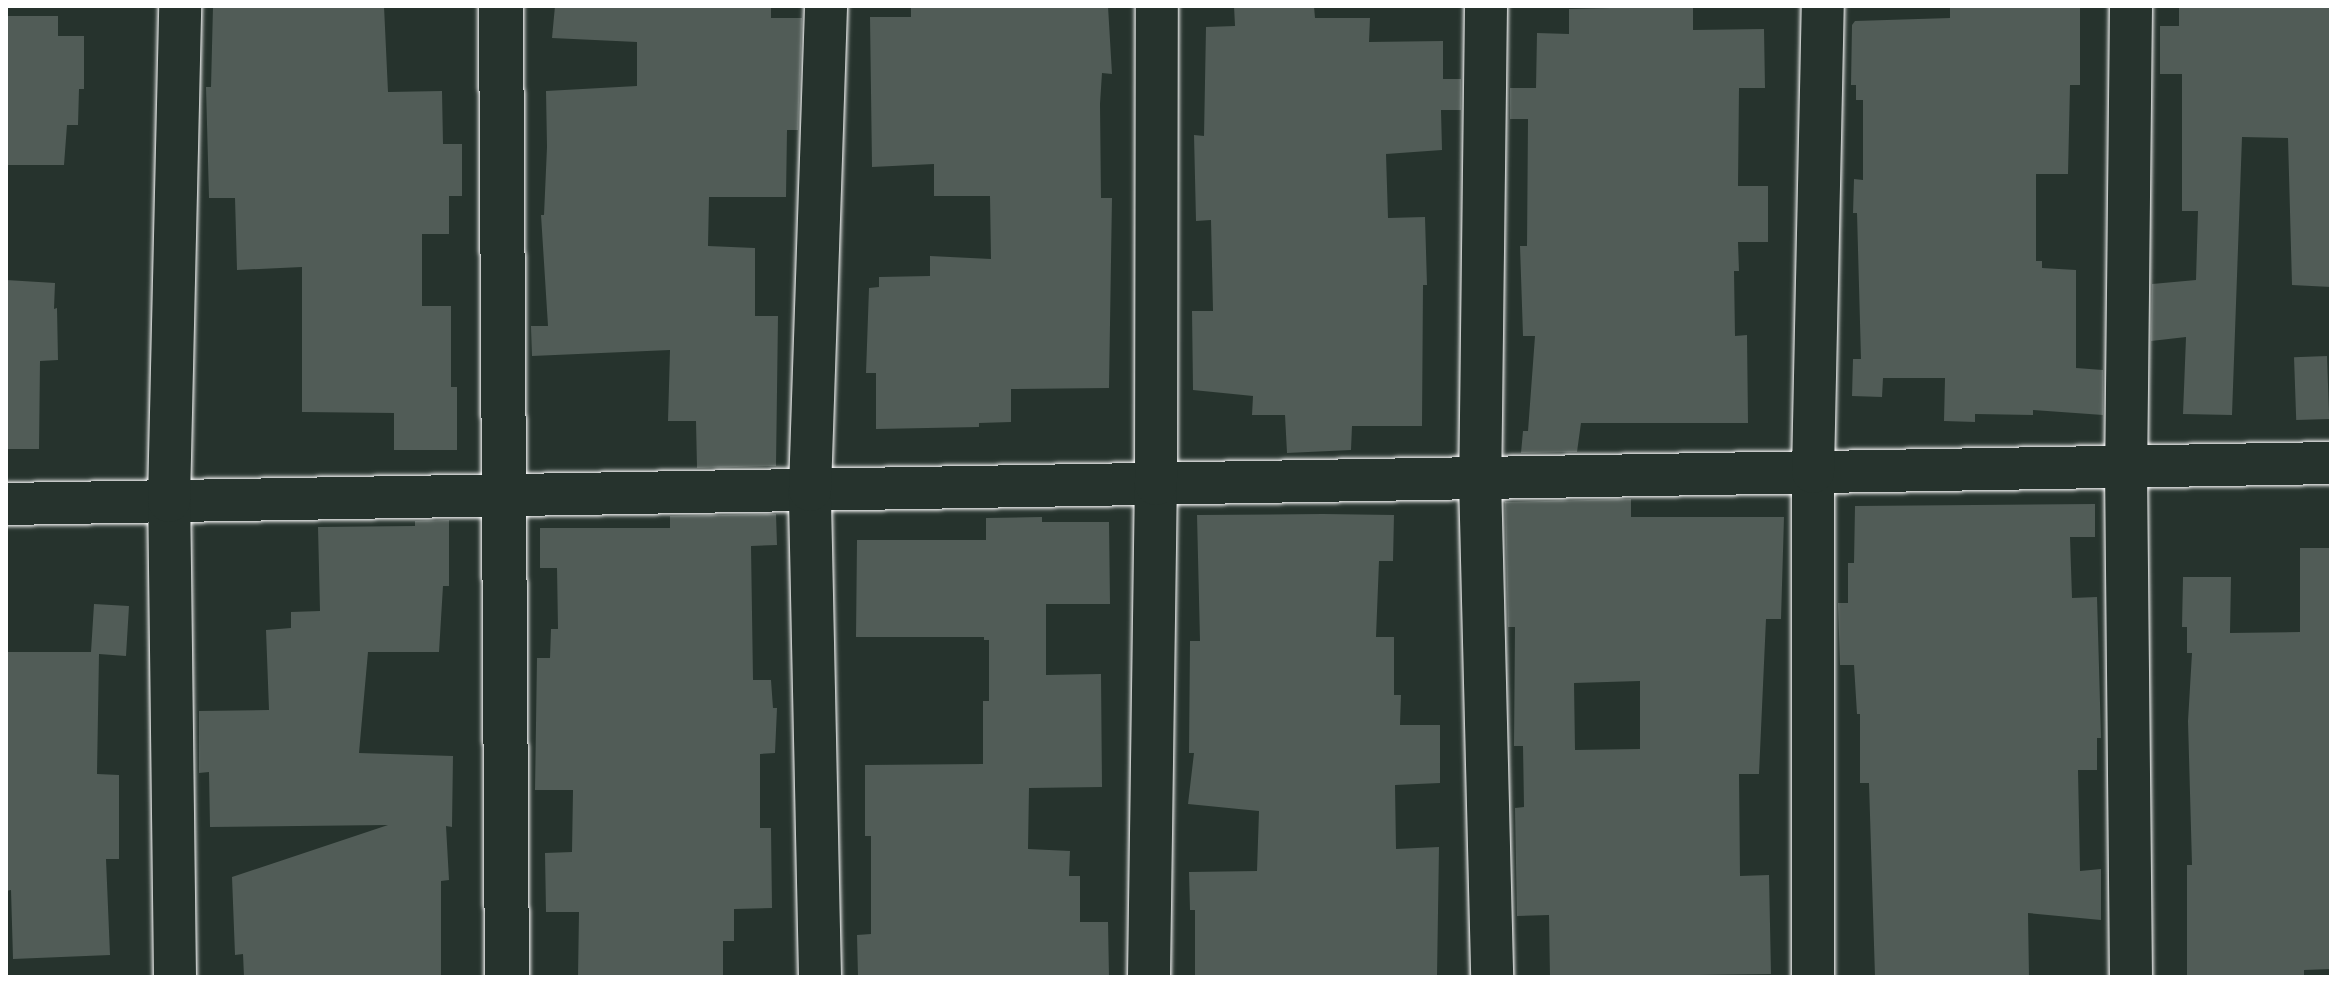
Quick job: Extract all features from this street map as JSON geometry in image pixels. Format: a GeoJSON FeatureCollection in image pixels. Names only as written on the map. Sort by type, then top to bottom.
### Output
{"type":"FeatureCollection","features":[{"type":"Feature","properties":{"kind":"main road"},"geometry":{"type":"LineString","coordinates":[[501,6],[507,977]]}},
{"type":"Feature","properties":{"kind":"street"},"geometry":{"type":"LineString","coordinates":[[175,977],[169,501],[180,6]]}},
{"type":"Feature","properties":{"kind":"street"},"geometry":{"type":"LineString","coordinates":[[820,977],[810,490],[826,6]]}},
{"type":"Feature","properties":{"kind":"street"},"geometry":{"type":"LineString","coordinates":[[1149,977],[1156,484],[1157,6]]}},
{"type":"Feature","properties":{"kind":"street"},"geometry":{"type":"LineString","coordinates":[[1486,6],[1480,478],[1492,977]]}},
{"type":"Feature","properties":{"kind":"street"},"geometry":{"type":"LineString","coordinates":[[1813,977],[1813,472],[1823,6]]}},
{"type":"Feature","properties":{"kind":"street"},"geometry":{"type":"LineString","coordinates":[[2131,6],[2126,467],[2131,977]]}},
{"type":"Feature","properties":{"kind":"street"},"geometry":{"type":"LineString","coordinates":[[6,504],[2331,463]]}},
{"type":"Feature","properties":{"kind":"building"},"geometry":{"type":"Polygon","coordinates":[[[213,6],[384,6],[388,92],[442,91],[443,144],[462,144],[462,196],[449,196],[449,234],[422,234],[422,306],[451,306],[451,387],[457,387],[457,450],[394,450],[394,413],[302,412],[302,267],[237,270],[235,198],[209,198],[206,87],[211,87],[213,6]]]}},
{"type":"Feature","properties":{"kind":"building"},"geometry":{"type":"Polygon","coordinates":[[[555,6],[771,6],[771,18],[802,18],[798,130],[787,130],[786,197],[709,197],[708,246],[755,248],[755,316],[778,316],[776,466],[697,468],[696,421],[668,421],[670,350],[532,356],[531,326],[548,326],[541,215],[544,215],[547,147],[546,91],[637,86],[637,42],[552,38],[555,6]]]}},
{"type":"Feature","properties":{"kind":"building"},"geometry":{"type":"Polygon","coordinates":[[[911,6],[1108,6],[1112,74],[1102,73],[1100,104],[1101,198],[1112,198],[1109,388],[1011,389],[1011,422],[979,423],[979,427],[876,429],[876,373],[866,373],[869,288],[879,287],[879,277],[930,276],[930,256],[991,259],[990,196],[934,196],[934,164],[872,167],[870,17],[911,17],[911,6]]]}},
{"type":"Feature","properties":{"kind":"building"},"geometry":{"type":"Polygon","coordinates":[[[1234,6],[1314,6],[1315,18],[1370,18],[1369,42],[1443,41],[1443,79],[1461,79],[1461,110],[1441,110],[1442,150],[1386,154],[1388,218],[1425,217],[1427,285],[1423,285],[1422,426],[1352,426],[1351,450],[1287,453],[1285,415],[1252,415],[1253,396],[1193,390],[1192,311],[1213,311],[1211,220],[1196,221],[1194,135],[1204,136],[1206,27],[1235,26],[1234,6]]]}},
{"type":"Feature","properties":{"kind":"building"},"geometry":{"type":"Polygon","coordinates":[[[1693,6],[1693,30],[1764,29],[1765,88],[1739,88],[1738,186],[1768,186],[1768,242],[1738,242],[1739,271],[1734,271],[1735,336],[1747,335],[1748,423],[1581,423],[1577,452],[1521,453],[1523,431],[1528,431],[1535,336],[1523,336],[1520,246],[1527,246],[1528,119],[1510,119],[1510,88],[1536,88],[1537,33],[1569,34],[1569,9],[1693,6]]]}},
{"type":"Feature","properties":{"kind":"building"},"geometry":{"type":"Polygon","coordinates":[[[1950,6],[2080,6],[2080,85],[2070,85],[2068,174],[2036,174],[2036,261],[2042,261],[2042,268],[2076,270],[2076,368],[2103,370],[2103,415],[2033,410],[2033,415],[1975,414],[1975,422],[1944,421],[1945,378],[1883,378],[1882,397],[1852,396],[1853,359],[1861,359],[1857,213],[1853,213],[1854,179],[1863,180],[1863,100],[1856,100],[1856,85],[1851,85],[1852,25],[1855,21],[1950,18],[1950,6]]]}},
{"type":"Feature","properties":{"kind":"building"},"geometry":{"type":"Polygon","coordinates":[[[2179,6],[2331,6],[2331,287],[2292,285],[2288,138],[2242,137],[2232,415],[2183,414],[2186,337],[2151,341],[2152,284],[2196,280],[2198,211],[2182,211],[2182,74],[2160,74],[2160,26],[2179,26],[2179,6]]]}},
{"type":"Feature","properties":{"kind":"building"},"geometry":{"type":"Polygon","coordinates":[[[6,16],[58,16],[58,36],[84,36],[84,89],[79,89],[78,125],[67,125],[64,165],[6,165],[6,16]]]}},
{"type":"Feature","properties":{"kind":"building"},"geometry":{"type":"Polygon","coordinates":[[[6,280],[55,283],[58,360],[40,361],[39,449],[6,449],[6,280]]]}},
{"type":"Feature","properties":{"kind":"building"},"geometry":{"type":"Polygon","coordinates":[[[2327,356],[2329,419],[2296,420],[2294,357],[2327,356]]]}},
{"type":"Feature","properties":{"kind":"building"},"geometry":{"type":"Polygon","coordinates":[[[1631,499],[1631,517],[1784,517],[1781,619],[1766,619],[1759,774],[1739,774],[1740,876],[1769,875],[1771,974],[1550,977],[1549,915],[1517,916],[1515,808],[1524,807],[1523,746],[1514,746],[1515,627],[1508,627],[1505,502],[1631,499]],[[1640,681],[1574,683],[1575,750],[1640,749],[1640,681]]]}},
{"type":"Feature","properties":{"kind":"building"},"geometry":{"type":"Polygon","coordinates":[[[2095,504],[2095,537],[2070,537],[2072,598],[2097,597],[2101,738],[2097,738],[2097,770],[2078,770],[2080,871],[2101,869],[2101,920],[2028,913],[2029,977],[1875,977],[1869,783],[1860,783],[1860,714],[1857,714],[1854,665],[1840,665],[1838,603],[1848,603],[1848,563],[1854,563],[1855,506],[2095,504]]]}},
{"type":"Feature","properties":{"kind":"building"},"geometry":{"type":"Polygon","coordinates":[[[776,514],[777,545],[751,546],[753,680],[771,680],[773,708],[777,708],[775,753],[760,754],[760,828],[771,828],[772,908],[734,909],[734,941],[723,941],[723,977],[578,977],[579,912],[546,912],[545,853],[572,852],[573,790],[535,790],[537,658],[550,658],[551,629],[558,629],[557,568],[540,568],[540,528],[670,528],[670,516],[776,514]]]}},
{"type":"Feature","properties":{"kind":"building"},"geometry":{"type":"Polygon","coordinates":[[[1197,515],[1394,515],[1393,561],[1379,561],[1376,637],[1394,637],[1394,695],[1401,695],[1400,725],[1440,725],[1440,783],[1395,785],[1396,849],[1439,847],[1437,977],[1195,977],[1195,910],[1190,910],[1189,872],[1257,871],[1259,811],[1188,804],[1194,753],[1189,753],[1190,641],[1200,641],[1197,515]]]}},
{"type":"Feature","properties":{"kind":"building"},"geometry":{"type":"Polygon","coordinates":[[[1042,517],[1042,522],[1109,522],[1110,604],[1046,604],[1046,675],[1101,674],[1102,787],[1029,788],[1028,849],[1070,851],[1069,876],[1080,876],[1080,922],[1108,922],[1109,977],[858,977],[857,935],[871,934],[871,836],[865,836],[865,765],[983,764],[983,701],[989,701],[989,640],[984,640],[984,637],[856,637],[857,540],[986,540],[986,518],[1042,517]]]}},
{"type":"Feature","properties":{"kind":"building"},"geometry":{"type":"Polygon","coordinates":[[[449,520],[449,586],[443,586],[439,652],[368,652],[359,753],[453,756],[452,827],[446,826],[449,880],[441,881],[441,977],[244,977],[243,954],[235,955],[232,877],[388,825],[210,827],[209,772],[199,773],[199,711],[269,710],[266,630],[291,628],[291,612],[320,611],[318,527],[415,526],[415,521],[449,520]]]}},
{"type":"Feature","properties":{"kind":"building"},"geometry":{"type":"Polygon","coordinates":[[[2300,548],[2331,548],[2331,969],[2304,970],[2304,977],[2187,977],[2187,865],[2192,865],[2188,721],[2192,653],[2187,653],[2187,627],[2182,627],[2183,577],[2231,577],[2230,633],[2300,632],[2300,548]]]}},
{"type":"Feature","properties":{"kind":"building"},"geometry":{"type":"Polygon","coordinates":[[[94,604],[129,606],[126,656],[99,654],[97,774],[119,775],[119,859],[106,859],[110,955],[13,959],[11,890],[6,891],[6,652],[91,652],[94,604]]]}}]}
